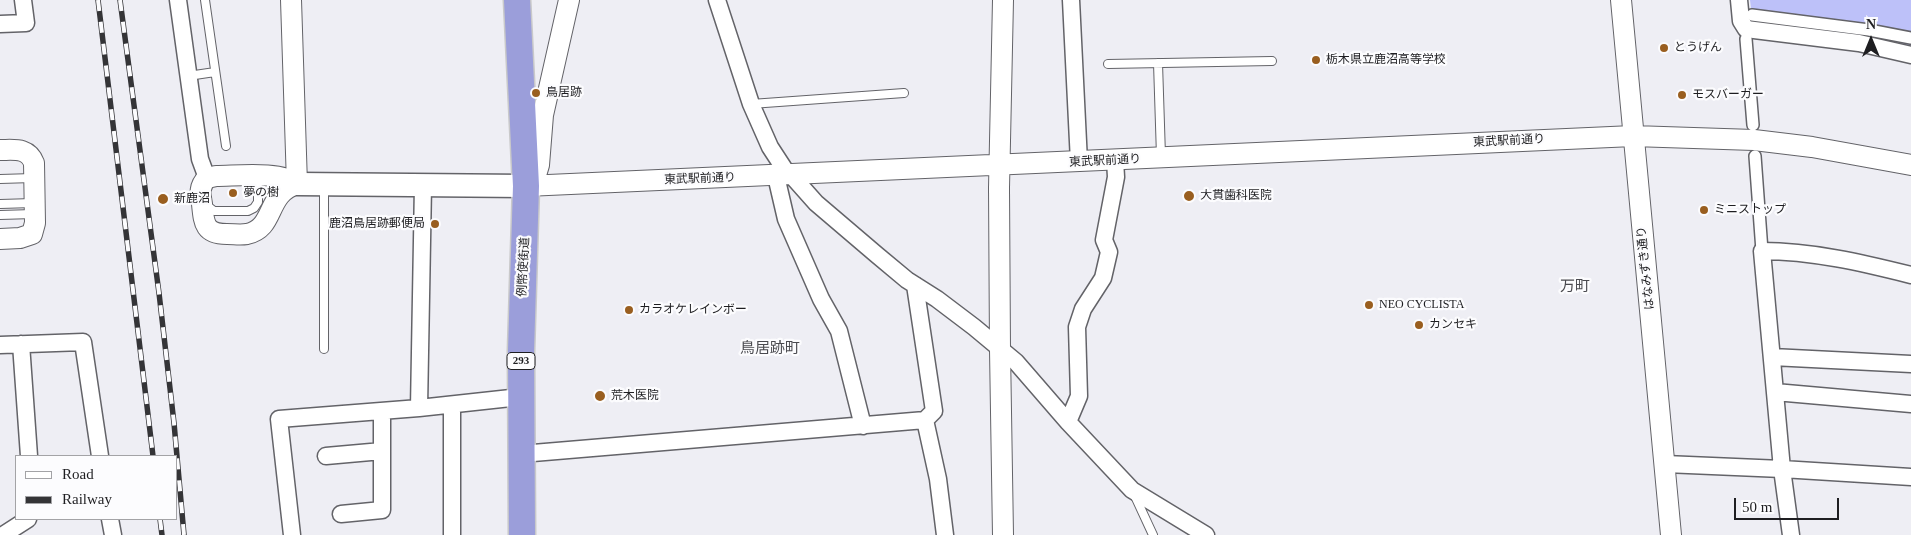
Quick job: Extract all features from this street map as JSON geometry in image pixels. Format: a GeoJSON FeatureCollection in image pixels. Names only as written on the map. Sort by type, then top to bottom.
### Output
{"type":"FeatureCollection","features":[{"type":"Feature","properties":{"kind":"highway","name":"例幣使街道"},"geometry":{"type":"LineString","coordinates":[[517,0],[526,186],[520,397],[522,535]]}},
{"type":"Feature","properties":{"kind":"main road","name":"東武駅前通り"},"geometry":{"type":"LineString","coordinates":[[297,184],[526,186]]}},
{"type":"Feature","properties":{"kind":"street"},"geometry":{"type":"LineString","coordinates":[[0,24],[26,23],[23,0]]}},
{"type":"Feature","properties":{"kind":"street"},"geometry":{"type":"LineString","coordinates":[[178,0],[200,158],[207,178]]}},
{"type":"Feature","properties":{"kind":"street"},"geometry":{"type":"LineString","coordinates":[[291,0],[297,184]]}},
{"type":"Feature","properties":{"kind":"street"},"geometry":{"type":"LineString","coordinates":[[526,186],[536,175],[539,165],[543,115],[569,0]]}},
{"type":"Feature","properties":{"kind":"street"},"geometry":{"type":"LineString","coordinates":[[716,0],[751,104],[772,152],[785,170],[786,219],[821,299],[839,330],[863,426]]}},
{"type":"Feature","properties":{"kind":"street"},"geometry":{"type":"LineString","coordinates":[[1003,0],[999,166],[1003,535]]}},
{"type":"Feature","properties":{"kind":"street"},"geometry":{"type":"LineString","coordinates":[[1071,0],[1079,162]]}},
{"type":"Feature","properties":{"kind":"street","name":"はなみずき通り"},"geometry":{"type":"LineString","coordinates":[[1621,0],[1671,535]]}},
{"type":"Feature","properties":{"kind":"street"},"geometry":{"type":"LineString","coordinates":[[1739,0],[1741,21],[1746,29],[1860,43],[1911,54]]}},
{"type":"Feature","properties":{"kind":"street"},"geometry":{"type":"LineString","coordinates":[[1752,15],[1868,30],[1911,38]]}},
{"type":"Feature","properties":{"kind":"street"},"geometry":{"type":"LineString","coordinates":[[1746,38],[1753,125]]}},
{"type":"Feature","properties":{"kind":"street","name":"東武駅前通り"},"geometry":{"type":"LineString","coordinates":[[526,186],[784,176],[1633,136],[1754,140],[1812,147],[1911,165]]}},
{"type":"Feature","properties":{"kind":"street"},"geometry":{"type":"LineString","coordinates":[[0,150],[18,150],[30,155],[34,162],[35,208],[35,229],[32,234],[20,238],[0,239]]}},
{"type":"Feature","properties":{"kind":"street"},"geometry":{"type":"LineString","coordinates":[[1756,156],[1762,252],[1790,535]]}},
{"type":"Feature","properties":{"kind":"street"},"geometry":{"type":"LineString","coordinates":[[1068,422],[1079,396],[1077,326],[1083,310],[1103,278],[1109,252],[1104,240],[1116,177],[1115,160]]}},
{"type":"Feature","properties":{"kind":"street"},"geometry":{"type":"LineString","coordinates":[[216,176],[254,176],[291,179],[297,184],[288,187],[275,200],[267,219],[261,228],[255,231],[242,234],[218,234],[213,233],[206,226],[200,190],[207,178],[216,176]]}},
{"type":"Feature","properties":{"kind":"street"},"geometry":{"type":"LineString","coordinates":[[254,176],[270,188],[275,200]]}},
{"type":"Feature","properties":{"kind":"street"},"geometry":{"type":"LineString","coordinates":[[784,176],[876,255],[974,327],[1016,362],[1068,422],[1132,490],[1206,535]]}},
{"type":"Feature","properties":{"kind":"street"},"geometry":{"type":"LineString","coordinates":[[419,408],[423,185]]}},
{"type":"Feature","properties":{"kind":"street"},"geometry":{"type":"LineString","coordinates":[[1762,252],[1783,251],[1829,258],[1911,275]]}},
{"type":"Feature","properties":{"kind":"street"},"geometry":{"type":"LineString","coordinates":[[521,454],[925,420],[934,411],[915,285]]}},
{"type":"Feature","properties":{"kind":"street"},"geometry":{"type":"LineString","coordinates":[[0,345],[83,342],[100,455]]}},
{"type":"Feature","properties":{"kind":"street"},"geometry":{"type":"LineString","coordinates":[[21,344],[30,455]]}},
{"type":"Feature","properties":{"kind":"street"},"geometry":{"type":"LineString","coordinates":[[1772,358],[1911,364]]}},
{"type":"Feature","properties":{"kind":"street"},"geometry":{"type":"LineString","coordinates":[[1776,392],[1911,404]]}},
{"type":"Feature","properties":{"kind":"street"},"geometry":{"type":"LineString","coordinates":[[292,535],[279,419],[452,405],[520,397]]}},
{"type":"Feature","properties":{"kind":"street"},"geometry":{"type":"LineString","coordinates":[[452,405],[452,535]]}},
{"type":"Feature","properties":{"kind":"street"},"geometry":{"type":"LineString","coordinates":[[341,514],[382,510],[382,411]]}},
{"type":"Feature","properties":{"kind":"street"},"geometry":{"type":"LineString","coordinates":[[925,420],[938,479],[945,535]]}},
{"type":"Feature","properties":{"kind":"street"},"geometry":{"type":"LineString","coordinates":[[326,456],[382,451]]}},
{"type":"Feature","properties":{"kind":"street"},"geometry":{"type":"LineString","coordinates":[[1665,464],[1911,477]]}},
{"type":"Feature","properties":{"kind":"street"},"geometry":{"type":"LineString","coordinates":[[3,535],[26,520]]}},
{"type":"Feature","properties":{"kind":"street"},"geometry":{"type":"LineString","coordinates":[[110,520],[113,535]]}},
{"type":"Feature","properties":{"kind":"lane"},"geometry":{"type":"LineString","coordinates":[[204,0],[226,146]]}},
{"type":"Feature","properties":{"kind":"lane"},"geometry":{"type":"LineString","coordinates":[[1108,64],[1272,60]]}},
{"type":"Feature","properties":{"kind":"lane"},"geometry":{"type":"LineString","coordinates":[[1158,63],[1161,158]]}},
{"type":"Feature","properties":{"kind":"lane"},"geometry":{"type":"LineString","coordinates":[[188,76],[215,72]]}},
{"type":"Feature","properties":{"kind":"lane"},"geometry":{"type":"LineString","coordinates":[[751,104],[904,93]]}},
{"type":"Feature","properties":{"kind":"lane"},"geometry":{"type":"LineString","coordinates":[[201,199],[214,211],[252,210],[257,204],[258,187],[254,176]]}},
{"type":"Feature","properties":{"kind":"lane"},"geometry":{"type":"LineString","coordinates":[[0,179],[34,178]]}},
{"type":"Feature","properties":{"kind":"lane"},"geometry":{"type":"LineString","coordinates":[[324,184],[324,350]]}},
{"type":"Feature","properties":{"kind":"lane"},"geometry":{"type":"LineString","coordinates":[[0,204],[35,208]]}},
{"type":"Feature","properties":{"kind":"lane"},"geometry":{"type":"LineString","coordinates":[[0,214],[35,208]]}},
{"type":"Feature","properties":{"kind":"lane"},"geometry":{"type":"LineString","coordinates":[[1132,490],[1153,535]]}},
{"type":"Feature","properties":{"kind":"shaded area"},"geometry":{"type":"Polygon","coordinates":[[[1750,0],[1911,0],[1911,47],[1753,24],[1750,0]]]}},
{"type":"Feature","properties":{"kind":"railway"},"geometry":{"type":"LineString","coordinates":[[98,0],[153,455]]}},
{"type":"Feature","properties":{"kind":"railway"},"geometry":{"type":"LineString","coordinates":[[120,0],[159,293],[177,455]]}},
{"type":"Feature","properties":{"kind":"railway"},"geometry":{"type":"LineString","coordinates":[[178,468],[184,535]]}},
{"type":"Feature","properties":{"kind":"railway"},"geometry":{"type":"LineString","coordinates":[[160,520],[162,535]]}},
{"type":"Feature","properties":{"kind":"place","name":"とうげん"},"geometry":{"type":"Point","coordinates":[1664,48]}},
{"type":"Feature","properties":{"kind":"place","name":"栃木県立鹿沼高等学校"},"geometry":{"type":"Point","coordinates":[1316,60]}},
{"type":"Feature","properties":{"kind":"place","name":"鳥居跡"},"geometry":{"type":"Point","coordinates":[536,93]}},
{"type":"Feature","properties":{"kind":"place","name":"モスバーガー"},"geometry":{"type":"Point","coordinates":[1682,95]}},
{"type":"Feature","properties":{"kind":"place","name":"夢の樹"},"geometry":{"type":"Point","coordinates":[233,193]}},
{"type":"Feature","properties":{"kind":"place","name":"大貫歯科医院"},"geometry":{"type":"Point","coordinates":[1189,196]}},
{"type":"Feature","properties":{"kind":"place","name":"新鹿沼"},"geometry":{"type":"Point","coordinates":[163,199]}},
{"type":"Feature","properties":{"kind":"place","name":"ミニストップ"},"geometry":{"type":"Point","coordinates":[1704,210]}},
{"type":"Feature","properties":{"kind":"place","name":"鹿沼鳥居跡郵便局"},"geometry":{"type":"Point","coordinates":[435,224]}},
{"type":"Feature","properties":{"kind":"place","name":"NEO CYCLISTA"},"geometry":{"type":"Point","coordinates":[1369,305]}},
{"type":"Feature","properties":{"kind":"place","name":"カラオケレインボー"},"geometry":{"type":"Point","coordinates":[629,310]}},
{"type":"Feature","properties":{"kind":"place","name":"カンセキ"},"geometry":{"type":"Point","coordinates":[1419,325]}},
{"type":"Feature","properties":{"kind":"place","name":"荒木医院"},"geometry":{"type":"Point","coordinates":[600,396]}},
{"type":"Feature","properties":{"kind":"district","name":"万町"},"geometry":{"type":"Point","coordinates":[1575,287]}},
{"type":"Feature","properties":{"kind":"district","name":"鳥居跡町"},"geometry":{"type":"Point","coordinates":[770,349]}}]}
